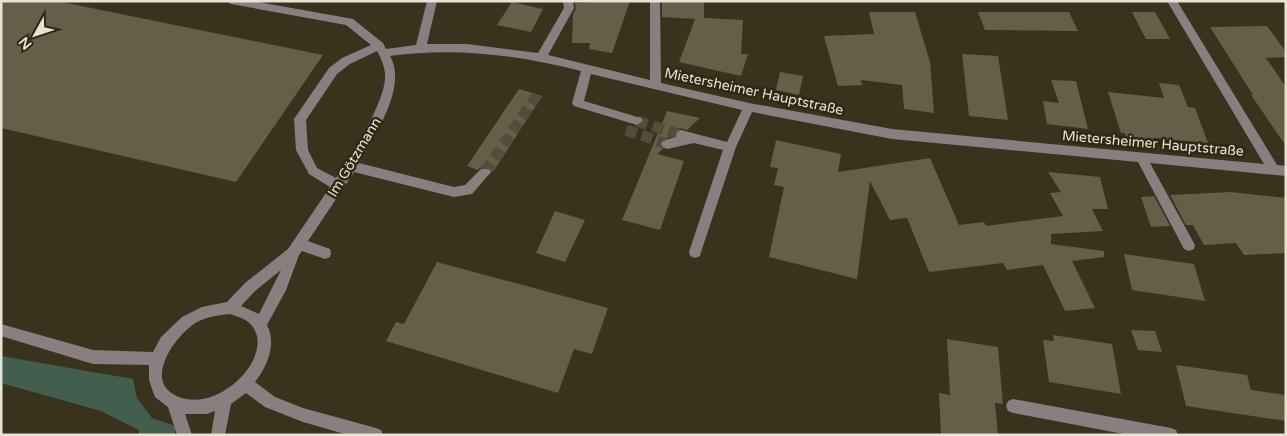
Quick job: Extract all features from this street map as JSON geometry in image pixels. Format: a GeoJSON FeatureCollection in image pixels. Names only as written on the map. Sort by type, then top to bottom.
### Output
{"type":"FeatureCollection","features":[{"type":"Feature","properties":{"kind":"street"},"geometry":{"type":"LineString","coordinates":[[231,1],[349,22],[382,49]]}},
{"type":"Feature","properties":{"kind":"street"},"geometry":{"type":"LineString","coordinates":[[421,48],[432,1]]}},
{"type":"Feature","properties":{"kind":"street"},"geometry":{"type":"LineString","coordinates":[[540,57],[569,8],[568,1]]}},
{"type":"Feature","properties":{"kind":"street"},"geometry":{"type":"LineString","coordinates":[[655,1],[655,86]]}},
{"type":"Feature","properties":{"kind":"street"},"geometry":{"type":"LineString","coordinates":[[1172,1],[1274,170]]}},
{"type":"Feature","properties":{"kind":"street","name":"Mietersheimer Hauptstraße"},"geometry":{"type":"LineString","coordinates":[[338,185],[313,171],[302,150],[300,119],[333,71],[346,61],[382,49],[421,48],[467,48],[540,57],[587,70],[749,107],[892,134],[1286,172]]}},
{"type":"Feature","properties":{"kind":"street","name":"Im Götzmann"},"geometry":{"type":"LineString","coordinates":[[260,324],[276,298],[296,248],[351,166],[381,112],[388,93],[391,76],[382,49]]}},
{"type":"Feature","properties":{"kind":"street"},"geometry":{"type":"LineString","coordinates":[[587,70],[578,103],[637,121]]}},
{"type":"Feature","properties":{"kind":"street"},"geometry":{"type":"LineString","coordinates":[[696,252],[730,147],[749,107]]}},
{"type":"Feature","properties":{"kind":"street"},"geometry":{"type":"LineString","coordinates":[[620,116],[626,130]]}},
{"type":"Feature","properties":{"kind":"street"},"geometry":{"type":"LineString","coordinates":[[681,135],[730,147]]}},
{"type":"Feature","properties":{"kind":"street"},"geometry":{"type":"LineString","coordinates":[[667,144],[694,138]]}},
{"type":"Feature","properties":{"kind":"street"},"geometry":{"type":"LineString","coordinates":[[1140,157],[1189,245]]}},
{"type":"Feature","properties":{"kind":"street"},"geometry":{"type":"LineString","coordinates":[[351,166],[454,192],[468,190],[485,172]]}},
{"type":"Feature","properties":{"kind":"street"},"geometry":{"type":"LineString","coordinates":[[296,248],[325,252]]}},
{"type":"Feature","properties":{"kind":"street","name":"Im Götzmann"},"geometry":{"type":"LineString","coordinates":[[230,308],[250,287],[296,248]]}},
{"type":"Feature","properties":{"kind":"street"},"geometry":{"type":"LineString","coordinates":[[230,308],[242,310],[260,324],[265,337],[264,353],[257,369],[246,384],[224,400],[207,406],[190,408],[175,405],[164,397],[157,387],[154,374],[163,345],[173,332],[186,322],[208,311],[230,308]]}},
{"type":"Feature","properties":{"kind":"street"},"geometry":{"type":"LineString","coordinates":[[1,330],[93,357],[157,360]]}},
{"type":"Feature","properties":{"kind":"street"},"geometry":{"type":"LineString","coordinates":[[246,384],[270,402],[295,412],[376,435]]}},
{"type":"Feature","properties":{"kind":"street"},"geometry":{"type":"LineString","coordinates":[[218,435],[224,400]]}},
{"type":"Feature","properties":{"kind":"street"},"geometry":{"type":"LineString","coordinates":[[175,405],[185,435]]}},
{"type":"Feature","properties":{"kind":"street"},"geometry":{"type":"LineString","coordinates":[[1013,406],[1171,435]]}},
{"type":"Feature","properties":{"kind":"green space"},"geometry":{"type":"Polygon","coordinates":[[[1,356],[133,379],[137,398],[152,418],[175,426],[175,435],[139,435],[139,430],[101,411],[1,383],[1,356]]]}},
{"type":"Feature","properties":{"kind":"building"},"geometry":{"type":"Polygon","coordinates":[[[1,1],[57,1],[323,55],[236,182],[1,128],[1,1]]]}},
{"type":"Feature","properties":{"kind":"building"},"geometry":{"type":"Polygon","coordinates":[[[630,1],[612,53],[589,49],[590,43],[572,43],[575,3],[630,1]]]}},
{"type":"Feature","properties":{"kind":"building"},"geometry":{"type":"Polygon","coordinates":[[[662,1],[704,1],[704,18],[743,20],[741,54],[748,54],[741,76],[679,62],[695,19],[662,17],[662,1]]]}},
{"type":"Feature","properties":{"kind":"building"},"geometry":{"type":"Polygon","coordinates":[[[512,2],[543,9],[531,32],[497,25],[512,2]]]}},
{"type":"Feature","properties":{"kind":"building"},"geometry":{"type":"Polygon","coordinates":[[[869,12],[915,12],[930,62],[934,113],[904,109],[902,85],[861,80],[862,85],[838,86],[824,36],[874,34],[869,12]]]}},
{"type":"Feature","properties":{"kind":"building"},"geometry":{"type":"Polygon","coordinates":[[[978,12],[1069,12],[1078,31],[985,30],[978,12]]]}},
{"type":"Feature","properties":{"kind":"building"},"geometry":{"type":"Polygon","coordinates":[[[1132,12],[1155,12],[1170,39],[1146,39],[1132,12]]]}},
{"type":"Feature","properties":{"kind":"building"},"geometry":{"type":"Polygon","coordinates":[[[1267,26],[1286,52],[1286,57],[1266,58],[1286,87],[1286,146],[1251,95],[1253,95],[1210,27],[1267,26]]]}},
{"type":"Feature","properties":{"kind":"building"},"geometry":{"type":"Polygon","coordinates":[[[962,54],[998,56],[1008,120],[969,116],[962,54]]]}},
{"type":"Feature","properties":{"kind":"building"},"geometry":{"type":"Polygon","coordinates":[[[780,72],[803,76],[799,95],[776,90],[780,72]]]}},
{"type":"Feature","properties":{"kind":"building"},"geometry":{"type":"Polygon","coordinates":[[[1051,80],[1076,81],[1088,129],[1047,124],[1043,101],[1059,103],[1051,80]]]}},
{"type":"Feature","properties":{"kind":"building"},"geometry":{"type":"Polygon","coordinates":[[[1159,83],[1179,85],[1188,107],[1195,108],[1208,143],[1154,138],[1155,142],[1126,139],[1125,133],[1121,133],[1108,92],[1164,98],[1159,83]]]}},
{"type":"Feature","properties":{"kind":"building"},"geometry":{"type":"Polygon","coordinates":[[[519,89],[542,96],[493,172],[489,167],[481,167],[478,170],[467,166],[519,89]]]}},
{"type":"Feature","properties":{"kind":"building"},"geometry":{"type":"Polygon","coordinates":[[[667,111],[700,118],[687,130],[680,128],[676,130],[674,136],[662,139],[659,143],[663,149],[657,154],[684,161],[660,230],[622,220],[667,111]]]}},
{"type":"Feature","properties":{"kind":"building"},"geometry":{"type":"Polygon","coordinates":[[[776,140],[841,154],[838,172],[930,158],[959,225],[984,222],[986,226],[1063,216],[1050,193],[1061,192],[1048,172],[1100,177],[1108,209],[1092,209],[1103,231],[1051,234],[1051,244],[1104,251],[1104,257],[1072,261],[1095,308],[1065,311],[1043,265],[1007,270],[1003,263],[929,272],[907,218],[890,220],[870,181],[857,279],[769,257],[784,187],[774,185],[778,168],[770,167],[776,140]]]}},
{"type":"Feature","properties":{"kind":"building"},"geometry":{"type":"Polygon","coordinates":[[[1231,192],[1286,198],[1286,253],[1244,255],[1236,243],[1204,245],[1193,225],[1186,225],[1170,195],[1231,192]]]}},
{"type":"Feature","properties":{"kind":"building"},"geometry":{"type":"Polygon","coordinates":[[[1154,196],[1170,226],[1151,227],[1141,197],[1154,196]]]}},
{"type":"Feature","properties":{"kind":"building"},"geometry":{"type":"Polygon","coordinates":[[[555,211],[585,220],[565,262],[536,253],[555,211]]]}},
{"type":"Feature","properties":{"kind":"building"},"geometry":{"type":"Polygon","coordinates":[[[1124,254],[1194,264],[1205,301],[1132,290],[1124,254]]]}},
{"type":"Feature","properties":{"kind":"building"},"geometry":{"type":"Polygon","coordinates":[[[437,262],[608,308],[592,354],[574,349],[558,393],[386,341],[396,322],[404,324],[437,262]]]}},
{"type":"Feature","properties":{"kind":"building"},"geometry":{"type":"Polygon","coordinates":[[[1131,330],[1155,331],[1162,352],[1138,350],[1131,330]]]}},
{"type":"Feature","properties":{"kind":"building"},"geometry":{"type":"Polygon","coordinates":[[[1053,335],[1112,344],[1121,394],[1049,382],[1043,340],[1054,341],[1053,335]]]}},
{"type":"Feature","properties":{"kind":"building"},"geometry":{"type":"Polygon","coordinates":[[[947,339],[998,347],[1003,404],[995,403],[998,435],[941,435],[939,393],[950,395],[947,339]]]}},
{"type":"Feature","properties":{"kind":"building"},"geometry":{"type":"Polygon","coordinates":[[[1176,365],[1247,375],[1251,390],[1286,395],[1286,421],[1186,406],[1176,365]]]}},
{"type":"Feature","properties":{"kind":"tunnel"},"geometry":{"type":"LineString","coordinates":[[485,172],[537,95]]}},
{"type":"Feature","properties":{"kind":"tunnel"},"geometry":{"type":"LineString","coordinates":[[637,121],[681,135]]}},
{"type":"Feature","properties":{"kind":"tunnel"},"geometry":{"type":"LineString","coordinates":[[626,130],[667,144]]}}]}
